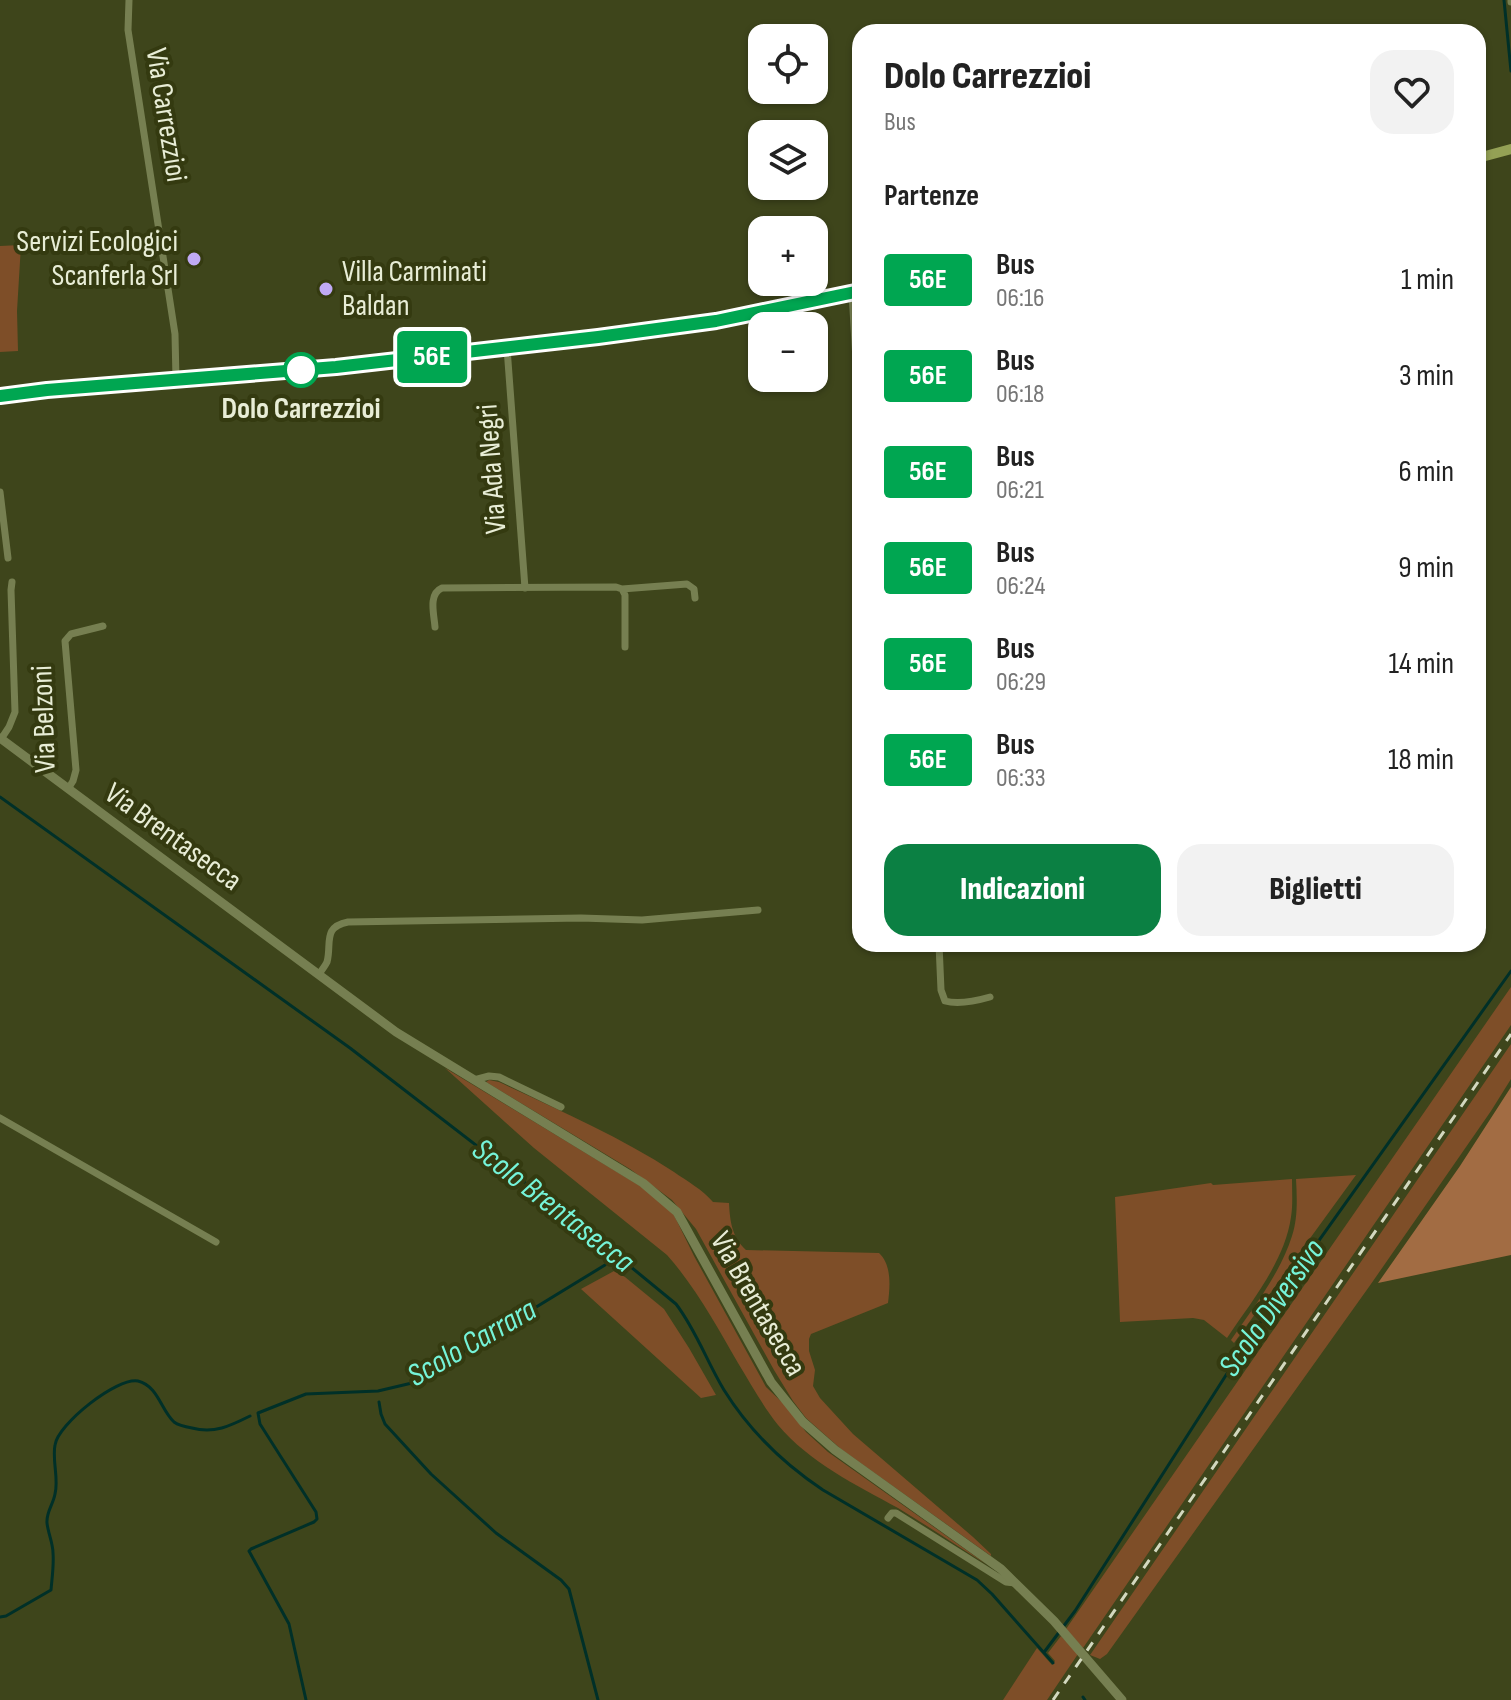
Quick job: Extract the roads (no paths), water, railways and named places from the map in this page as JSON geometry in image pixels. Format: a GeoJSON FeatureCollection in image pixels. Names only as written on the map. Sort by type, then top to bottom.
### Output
{"type":"FeatureCollection","features":[{"type":"Feature","properties":{"kind":"main road"},"geometry":{"type":"LineString","coordinates":[[1486,156],[1511,149]]}},
{"type":"Feature","properties":{"kind":"main road"},"geometry":{"type":"LineString","coordinates":[[0,396],[336,367],[507,348],[704,323],[852,293]]}},
{"type":"Feature","properties":{"kind":"street","name":"Via Carrezzioi"},"geometry":{"type":"LineString","coordinates":[[129,0],[128,30],[175,334],[176,380]]}},
{"type":"Feature","properties":{"kind":"street","name":"Via Ada Negri"},"geometry":{"type":"LineString","coordinates":[[507,348],[525,588]]}},
{"type":"Feature","properties":{"kind":"street"},"geometry":{"type":"LineString","coordinates":[[0,492],[8,558]]}},
{"type":"Feature","properties":{"kind":"street"},"geometry":{"type":"LineString","coordinates":[[0,738],[15,712],[12,582]]}},
{"type":"Feature","properties":{"kind":"street"},"geometry":{"type":"LineString","coordinates":[[435,627],[434,595],[436,590],[442,588],[622,589],[687,584],[694,589],[695,598]]}},
{"type":"Feature","properties":{"kind":"street"},"geometry":{"type":"LineString","coordinates":[[622,589],[625,595],[625,647]]}},
{"type":"Feature","properties":{"kind":"street","name":"Via Belzoni"},"geometry":{"type":"LineString","coordinates":[[68,789],[76,770],[65,641],[71,634],[103,626]]}},
{"type":"Feature","properties":{"kind":"street","name":"Via Brentasecca"},"geometry":{"type":"LineString","coordinates":[[0,738],[396,1032],[643,1183],[677,1212],[771,1382],[803,1422],[816,1435],[1001,1569],[1068,1636],[1122,1700]]}},
{"type":"Feature","properties":{"kind":"street"},"geometry":{"type":"LineString","coordinates":[[319,974],[327,961],[330,934],[334,927],[348,922],[581,918],[631,921],[758,910]]}},
{"type":"Feature","properties":{"kind":"street"},"geometry":{"type":"LineString","coordinates":[[939,952],[941,990],[945,1001],[965,1002],[990,997]]}},
{"type":"Feature","properties":{"kind":"street"},"geometry":{"type":"LineString","coordinates":[[474,1080],[499,1077],[561,1107]]}},
{"type":"Feature","properties":{"kind":"street"},"geometry":{"type":"LineString","coordinates":[[0,1118],[216,1242]]}},
{"type":"Feature","properties":{"kind":"street"},"geometry":{"type":"LineString","coordinates":[[888,1518],[896,1513],[1006,1582],[1017,1583]]}},
{"type":"Feature","properties":{"kind":"waterway"},"geometry":{"type":"LineString","coordinates":[[1504,0],[1511,71]]}},
{"type":"Feature","properties":{"kind":"waterway","name":"Scolo Brentasecca"},"geometry":{"type":"LineString","coordinates":[[0,797],[350,1048],[581,1226],[676,1304],[690,1324],[724,1390],[768,1445],[823,1490],[977,1580],[1053,1663]]}},
{"type":"Feature","properties":{"kind":"waterway","name":"Scolo Diversivo"},"geometry":{"type":"LineString","coordinates":[[1045,1651],[1075,1611],[1253,1333],[1511,971]]}},
{"type":"Feature","properties":{"kind":"waterway","name":"Scolo Carrara"},"geometry":{"type":"LineString","coordinates":[[306,1700],[289,1624],[249,1551],[314,1522],[316,1512],[260,1424],[258,1413],[306,1394],[378,1391],[412,1383],[605,1265]]}},
{"type":"Feature","properties":{"kind":"waterway"},"geometry":{"type":"LineString","coordinates":[[0,1617],[51,1590],[53,1553],[47,1519],[56,1488],[55,1445],[77,1414],[117,1386],[138,1381],[155,1393],[174,1422],[182,1426],[215,1429],[250,1416]]}},
{"type":"Feature","properties":{"kind":"waterway"},"geometry":{"type":"LineString","coordinates":[[379,1402],[385,1424],[431,1474],[496,1533],[569,1589],[598,1700]]}},
{"type":"Feature","properties":{"kind":"railway"},"geometry":{"type":"LineString","coordinates":[[1053,1700],[1511,1034]]}},
{"type":"Feature","properties":{"kind":"place","name":"Servizi Ecologici Scanferla Srl"},"geometry":{"type":"Point","coordinates":[194,259]}},
{"type":"Feature","properties":{"kind":"place","name":"Villa Carminati Baldan"},"geometry":{"type":"Point","coordinates":[326,289]}},
{"type":"Feature","properties":{"kind":"place","name":"Dolo Carrezzioi"},"geometry":{"type":"Point","coordinates":[301,370]}}]}
